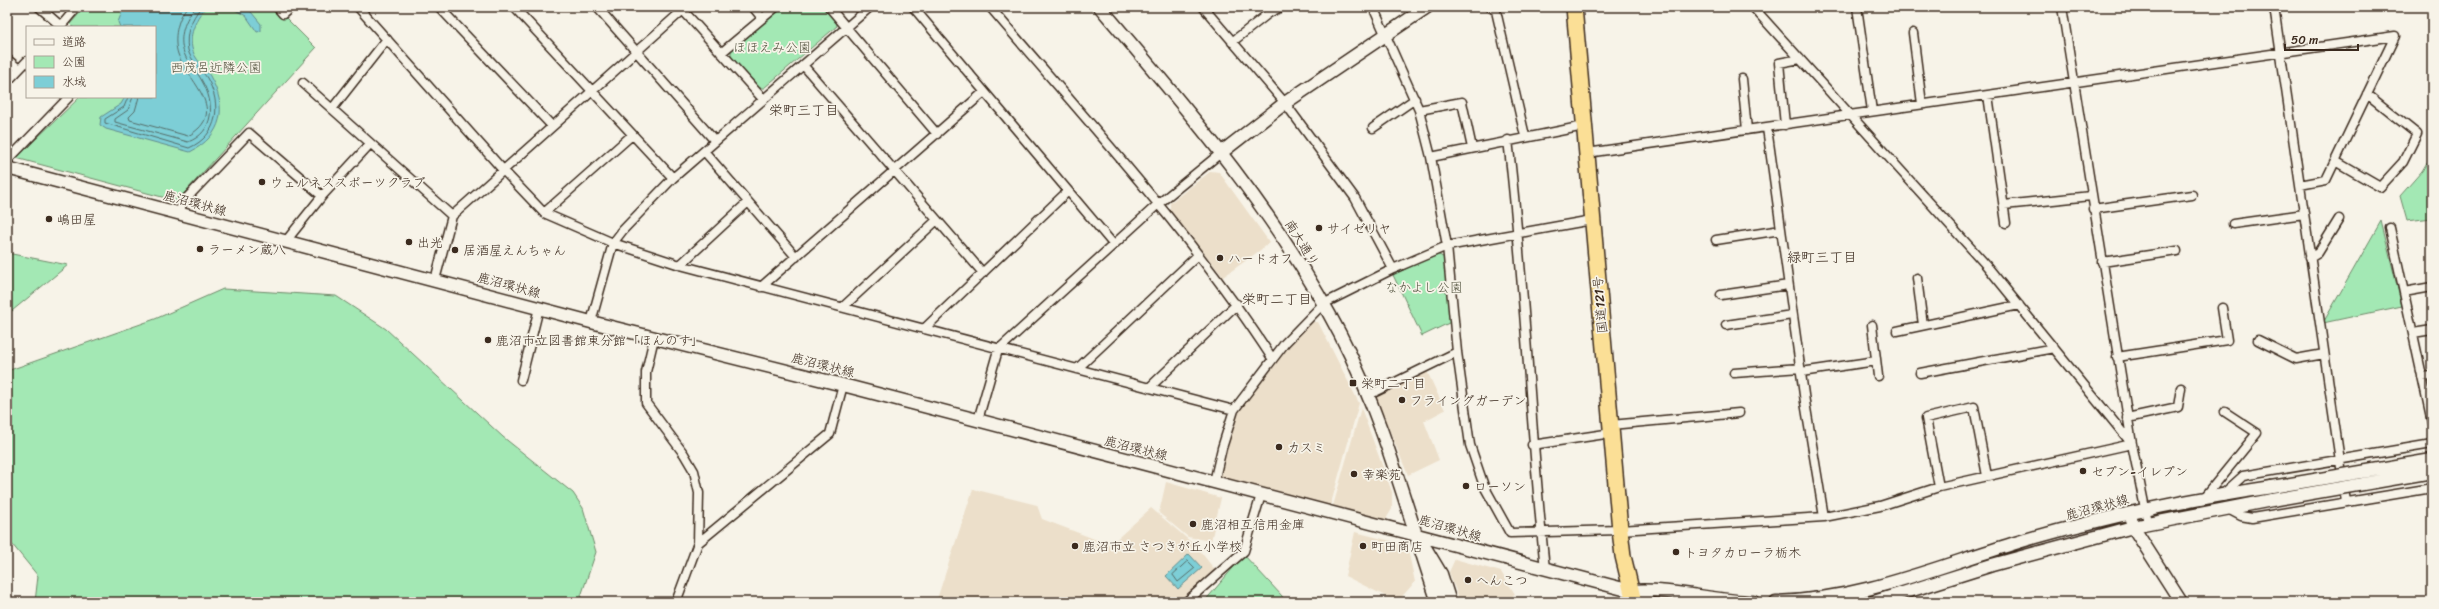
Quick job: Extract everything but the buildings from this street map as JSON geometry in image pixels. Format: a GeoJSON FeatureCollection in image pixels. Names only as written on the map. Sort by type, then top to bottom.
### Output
{"type":"FeatureCollection","features":[{"type":"Feature","properties":{"kind":"highway","name":"国道121号"},"geometry":{"type":"LineString","coordinates":[[1574,7],[1620,530],[1623,556],[1633,596]]}},
{"type":"Feature","properties":{"kind":"main road","name":"南大通り"},"geometry":{"type":"LineString","coordinates":[[1100,7],[1222,152],[1273,223],[1323,304],[1340,335],[1367,396],[1416,533]]}},
{"type":"Feature","properties":{"kind":"main road"},"geometry":{"type":"LineString","coordinates":[[1222,152],[1285,103],[1387,36],[1427,7]]}},
{"type":"Feature","properties":{"kind":"main road","name":"鹿沼環状線"},"geometry":{"type":"LineString","coordinates":[[7,168],[591,322],[843,385],[1261,495],[1416,533],[1545,569],[1649,602]]}},
{"type":"Feature","properties":{"kind":"main road","name":"鹿沼環状線"},"geometry":{"type":"LineString","coordinates":[[1776,602],[1828,598],[1861,591],[2012,544],[2145,508],[2432,460]]}},
{"type":"Feature","properties":{"kind":"main road"},"geometry":{"type":"LineString","coordinates":[[1874,602],[2000,563],[2148,523],[2432,472]]}},
{"type":"Feature","properties":{"kind":"main road"},"geometry":{"type":"LineString","coordinates":[[2130,512],[2133,527],[2181,602]]}},
{"type":"Feature","properties":{"kind":"main road"},"geometry":{"type":"LineString","coordinates":[[1416,533],[1438,602]]}},
{"type":"Feature","properties":{"kind":"main road"},"geometry":{"type":"LineString","coordinates":[[1416,533],[1440,574],[1450,602]]}},
{"type":"Feature","properties":{"kind":"main road","name":"鹿沼環状線"},"geometry":{"type":"LineString","coordinates":[[1633,596],[1652,589],[1731,602],[1753,602]]}},
{"type":"Feature","properties":{"kind":"street"},"geometry":{"type":"LineString","coordinates":[[39,7],[60,26]]}},
{"type":"Feature","properties":{"kind":"street"},"geometry":{"type":"LineString","coordinates":[[62,26],[77,7]]}},
{"type":"Feature","properties":{"kind":"street"},"geometry":{"type":"LineString","coordinates":[[277,7],[283,14],[291,7]]}},
{"type":"Feature","properties":{"kind":"street"},"geometry":{"type":"LineString","coordinates":[[358,7],[503,170],[544,213],[613,243],[680,265],[843,307],[998,350],[1234,410]]}},
{"type":"Feature","properties":{"kind":"street"},"geometry":{"type":"LineString","coordinates":[[439,7],[552,126]]}},
{"type":"Feature","properties":{"kind":"street"},"geometry":{"type":"LineString","coordinates":[[597,7],[715,141]]}},
{"type":"Feature","properties":{"kind":"street"},"geometry":{"type":"LineString","coordinates":[[753,7],[762,18]]}},
{"type":"Feature","properties":{"kind":"street"},"geometry":{"type":"LineString","coordinates":[[721,53],[776,7]]}},
{"type":"Feature","properties":{"kind":"street"},"geometry":{"type":"LineString","coordinates":[[829,7],[937,134]]}},
{"type":"Feature","properties":{"kind":"street"},"geometry":{"type":"LineString","coordinates":[[591,322],[613,243],[673,178],[870,7]]}},
{"type":"Feature","properties":{"kind":"street"},"geometry":{"type":"LineString","coordinates":[[913,7],[1113,244]]}},
{"type":"Feature","properties":{"kind":"street"},"geometry":{"type":"LineString","coordinates":[[990,7],[1157,205],[1237,304],[1272,358]]}},
{"type":"Feature","properties":{"kind":"street"},"geometry":{"type":"LineString","coordinates":[[1203,7],[1285,103],[1355,198],[1393,269]]}},
{"type":"Feature","properties":{"kind":"street"},"geometry":{"type":"LineString","coordinates":[[1232,42],[1269,13],[1281,7]]}},
{"type":"Feature","properties":{"kind":"street"},"geometry":{"type":"LineString","coordinates":[[1373,7],[1419,110],[1431,157],[1447,246],[1457,352],[1470,445],[1484,486],[1510,533],[1620,530],[1824,517],[1880,506],[1939,487],[2031,468],[2132,444]]}},
{"type":"Feature","properties":{"kind":"street"},"geometry":{"type":"LineString","coordinates":[[1490,7],[1496,11],[1525,136]]}},
{"type":"Feature","properties":{"kind":"street"},"geometry":{"type":"LineString","coordinates":[[1753,7],[1986,265],[2132,444]]}},
{"type":"Feature","properties":{"kind":"street"},"geometry":{"type":"LineString","coordinates":[[1857,7],[1872,111]]}},
{"type":"Feature","properties":{"kind":"street"},"geometry":{"type":"LineString","coordinates":[[2062,7],[2127,418],[2148,523]]}},
{"type":"Feature","properties":{"kind":"street"},"geometry":{"type":"LineString","coordinates":[[2274,7],[2346,502]]}},
{"type":"Feature","properties":{"kind":"street"},"geometry":{"type":"LineString","coordinates":[[516,8],[673,178]]}},
{"type":"Feature","properties":{"kind":"street"},"geometry":{"type":"LineString","coordinates":[[435,280],[452,216],[592,92],[681,9],[763,100]]}},
{"type":"Feature","properties":{"kind":"street"},"geometry":{"type":"LineString","coordinates":[[1913,32],[1922,104]]}},
{"type":"Feature","properties":{"kind":"street"},"geometry":{"type":"LineString","coordinates":[[1587,153],[2395,36],[2326,180],[2300,185]]}},
{"type":"Feature","properties":{"kind":"street"},"geometry":{"type":"LineString","coordinates":[[332,109],[387,39]]}},
{"type":"Feature","properties":{"kind":"street"},"geometry":{"type":"LineString","coordinates":[[7,59],[19,69]]}},
{"type":"Feature","properties":{"kind":"street"},"geometry":{"type":"LineString","coordinates":[[1785,125],[1779,63],[1800,59]]}},
{"type":"Feature","properties":{"kind":"street"},"geometry":{"type":"LineString","coordinates":[[7,82],[26,62]]}},
{"type":"Feature","properties":{"kind":"street"},"geometry":{"type":"LineString","coordinates":[[803,65],[983,273]]}},
{"type":"Feature","properties":{"kind":"street"},"geometry":{"type":"LineString","coordinates":[[1742,79],[1747,130]]}},
{"type":"Feature","properties":{"kind":"street"},"geometry":{"type":"LineString","coordinates":[[302,83],[452,216]]}},
{"type":"Feature","properties":{"kind":"street"},"geometry":{"type":"LineString","coordinates":[[761,287],[984,92]]}},
{"type":"Feature","properties":{"kind":"street"},"geometry":{"type":"LineString","coordinates":[[2335,161],[2380,187],[2403,162],[2417,134],[2367,94]]}},
{"type":"Feature","properties":{"kind":"street"},"geometry":{"type":"LineString","coordinates":[[1988,95],[2006,223]]}},
{"type":"Feature","properties":{"kind":"street"},"geometry":{"type":"LineString","coordinates":[[7,161],[68,98]]}},
{"type":"Feature","properties":{"kind":"street"},"geometry":{"type":"LineString","coordinates":[[1373,128],[1415,99]]}},
{"type":"Feature","properties":{"kind":"street"},"geometry":{"type":"LineString","coordinates":[[1419,110],[1462,102],[1472,148]]}},
{"type":"Feature","properties":{"kind":"street"},"geometry":{"type":"LineString","coordinates":[[1431,157],[1525,136],[1584,126]]}},
{"type":"Feature","properties":{"kind":"street"},"geometry":{"type":"LineString","coordinates":[[1767,128],[1800,370],[1824,517]]}},
{"type":"Feature","properties":{"kind":"street"},"geometry":{"type":"LineString","coordinates":[[180,213],[182,203],[249,133],[322,196]]}},
{"type":"Feature","properties":{"kind":"street"},"geometry":{"type":"LineString","coordinates":[[544,213],[632,135]]}},
{"type":"Feature","properties":{"kind":"street"},"geometry":{"type":"LineString","coordinates":[[1508,140],[1519,233],[1532,445],[1545,569]]}},
{"type":"Feature","properties":{"kind":"street"},"geometry":{"type":"LineString","coordinates":[[286,241],[322,196],[370,144]]}},
{"type":"Feature","properties":{"kind":"street"},"geometry":{"type":"LineString","coordinates":[[704,151],[796,257]]}},
{"type":"Feature","properties":{"kind":"street"},"geometry":{"type":"LineString","coordinates":[[978,420],[998,350],[1157,205],[1222,152]]}},
{"type":"Feature","properties":{"kind":"street"},"geometry":{"type":"LineString","coordinates":[[924,329],[1068,192]]}},
{"type":"Feature","properties":{"kind":"street"},"geometry":{"type":"LineString","coordinates":[[2093,209],[2192,195]]}},
{"type":"Feature","properties":{"kind":"street"},"geometry":{"type":"LineString","coordinates":[[2004,205],[2091,196]]}},
{"type":"Feature","properties":{"kind":"street"},"geometry":{"type":"LineString","coordinates":[[680,265],[748,202]]}},
{"type":"Feature","properties":{"kind":"street"},"geometry":{"type":"LineString","coordinates":[[2233,224],[2304,214]]}},
{"type":"Feature","properties":{"kind":"street"},"geometry":{"type":"LineString","coordinates":[[2310,258],[2318,253],[2339,219]]}},
{"type":"Feature","properties":{"kind":"street"},"geometry":{"type":"LineString","coordinates":[[843,307],[937,220]]}},
{"type":"Feature","properties":{"kind":"street"},"geometry":{"type":"LineString","coordinates":[[1214,482],[1222,448],[1234,410],[1272,358],[1323,304],[1393,269],[1447,246],[1592,220]]}},
{"type":"Feature","properties":{"kind":"street"},"geometry":{"type":"LineString","coordinates":[[2390,228],[2432,422]]}},
{"type":"Feature","properties":{"kind":"street"},"geometry":{"type":"LineString","coordinates":[[1716,240],[1781,230]]}},
{"type":"Feature","properties":{"kind":"street"},"geometry":{"type":"LineString","coordinates":[[2102,262],[2177,251]]}},
{"type":"Feature","properties":{"kind":"street"},"geometry":{"type":"LineString","coordinates":[[1077,369],[1197,256]]}},
{"type":"Feature","properties":{"kind":"street"},"geometry":{"type":"LineString","coordinates":[[1917,278],[1923,325]]}},
{"type":"Feature","properties":{"kind":"street"},"geometry":{"type":"LineString","coordinates":[[1721,295],[1788,285]]}},
{"type":"Feature","properties":{"kind":"street"},"geometry":{"type":"LineString","coordinates":[[2404,292],[2432,287]]}},
{"type":"Feature","properties":{"kind":"street"},"geometry":{"type":"LineString","coordinates":[[1149,388],[1237,304]]}},
{"type":"Feature","properties":{"kind":"street"},"geometry":{"type":"LineString","coordinates":[[1897,331],[2019,305]]}},
{"type":"Feature","properties":{"kind":"street"},"geometry":{"type":"LineString","coordinates":[[521,380],[539,308]]}},
{"type":"Feature","properties":{"kind":"street"},"geometry":{"type":"LineString","coordinates":[[2117,357],[2227,340],[2222,308]]}},
{"type":"Feature","properties":{"kind":"street"},"geometry":{"type":"LineString","coordinates":[[1726,325],[1792,315]]}},
{"type":"Feature","properties":{"kind":"street"},"geometry":{"type":"LineString","coordinates":[[1872,326],[1878,376]]}},
{"type":"Feature","properties":{"kind":"street"},"geometry":{"type":"LineString","coordinates":[[2413,333],[2432,330]]}},
{"type":"Feature","properties":{"kind":"street"},"geometry":{"type":"LineString","coordinates":[[654,338],[646,372],[646,403],[679,446],[694,471],[699,492],[698,544],[676,602]]}},
{"type":"Feature","properties":{"kind":"street"},"geometry":{"type":"LineString","coordinates":[[2258,340],[2296,359],[2324,354]]}},
{"type":"Feature","properties":{"kind":"street"},"geometry":{"type":"LineString","coordinates":[[1920,373],[2054,348]]}},
{"type":"Feature","properties":{"kind":"street"},"geometry":{"type":"LineString","coordinates":[[1367,396],[1457,352]]}},
{"type":"Feature","properties":{"kind":"street"},"geometry":{"type":"LineString","coordinates":[[1734,373],[1800,370],[1876,361]]}},
{"type":"Feature","properties":{"kind":"street"},"geometry":{"type":"LineString","coordinates":[[2422,377],[2432,376]]}},
{"type":"Feature","properties":{"kind":"street"},"geometry":{"type":"LineString","coordinates":[[698,544],[830,434],[843,385]]}},
{"type":"Feature","properties":{"kind":"street"},"geometry":{"type":"LineString","coordinates":[[2127,418],[2178,407],[2182,388]]}},
{"type":"Feature","properties":{"kind":"street"},"geometry":{"type":"LineString","coordinates":[[1939,487],[1926,418],[1974,407],[1987,476]]}},
{"type":"Feature","properties":{"kind":"street"},"geometry":{"type":"LineString","coordinates":[[2204,498],[2257,432],[2225,412]]}},
{"type":"Feature","properties":{"kind":"street"},"geometry":{"type":"LineString","coordinates":[[1532,445],[1611,429],[1739,413]]}},
{"type":"Feature","properties":{"kind":"street"},"geometry":{"type":"LineString","coordinates":[[2222,494],[2243,476],[2432,444]]}},
{"type":"Feature","properties":{"kind":"street"},"geometry":{"type":"LineString","coordinates":[[2225,508],[2241,516],[2252,518],[2432,488]]}},
{"type":"Feature","properties":{"kind":"street"},"geometry":{"type":"LineString","coordinates":[[1186,602],[1244,551],[1261,495]]}},
{"type":"Feature","properties":{"kind":"shaded area"},"geometry":{"type":"Polygon","coordinates":[[[1211,171],[1219,172],[1270,243],[1223,277],[1170,210],[1170,203],[1211,171]]]}},
{"type":"Feature","properties":{"kind":"shaded area"},"geometry":{"type":"Polygon","coordinates":[[[1312,322],[1318,322],[1359,403],[1330,507],[1219,478],[1238,411],[1282,352],[1312,322]]]}},
{"type":"Feature","properties":{"kind":"shaded area"},"geometry":{"type":"Polygon","coordinates":[[[1426,369],[1445,410],[1424,421],[1439,460],[1408,475],[1375,395],[1426,369]]]}},
{"type":"Feature","properties":{"kind":"shaded area"},"geometry":{"type":"Polygon","coordinates":[[[1361,408],[1392,492],[1392,509],[1386,519],[1333,506],[1361,408]]]}},
{"type":"Feature","properties":{"kind":"shaded area"},"geometry":{"type":"Polygon","coordinates":[[[1166,482],[1221,498],[1211,541],[1188,537],[1159,513],[1166,482]]]}},
{"type":"Feature","properties":{"kind":"shaded area","name":"鹿沼市立 さつきが丘小学校"},"geometry":{"type":"Polygon","coordinates":[[[973,489],[1037,505],[1042,519],[1110,545],[1151,508],[1197,547],[1215,570],[1179,602],[936,602],[973,489]]]}},
{"type":"Feature","properties":{"kind":"shaded area"},"geometry":{"type":"Polygon","coordinates":[[[1355,532],[1407,545],[1415,582],[1397,602],[1345,576],[1355,532]]]}},
{"type":"Feature","properties":{"kind":"shaded area"},"geometry":{"type":"Polygon","coordinates":[[[1455,559],[1501,572],[1515,594],[1505,602],[1460,602],[1449,572],[1455,559]]]}},
{"type":"Feature","properties":{"kind":"green space","name":"西茂呂近隣公園"},"geometry":{"type":"Polygon","coordinates":[[[85,7],[275,7],[316,48],[177,201],[16,158],[79,98],[156,98],[156,26],[72,26],[70,24],[85,7]]]}},
{"type":"Feature","properties":{"kind":"green space","name":"ほほえみ公園"},"geometry":{"type":"Polygon","coordinates":[[[781,7],[826,7],[836,19],[837,26],[764,88],[758,88],[731,57],[731,48],[781,7]]]}},
{"type":"Feature","properties":{"kind":"green space"},"geometry":{"type":"Polygon","coordinates":[[[2432,154],[2432,218],[2407,221],[2400,196],[2422,171],[2432,154]]]}},
{"type":"Feature","properties":{"kind":"green space"},"geometry":{"type":"Polygon","coordinates":[[[2381,221],[2402,306],[2323,323],[2381,221]]]}},
{"type":"Feature","properties":{"kind":"green space"},"geometry":{"type":"Polygon","coordinates":[[[7,253],[68,265],[7,315],[7,253]]]}},
{"type":"Feature","properties":{"kind":"green space","name":"なかよし公園"},"geometry":{"type":"Polygon","coordinates":[[[1437,254],[1445,258],[1451,322],[1422,336],[1393,275],[1437,254]]]}},
{"type":"Feature","properties":{"kind":"green space"},"geometry":{"type":"Polygon","coordinates":[[[223,289],[336,296],[386,329],[503,437],[573,493],[583,508],[596,552],[579,602],[35,602],[38,576],[7,538],[7,371],[155,319],[223,289]]]}},
{"type":"Feature","properties":{"kind":"green space"},"geometry":{"type":"Polygon","coordinates":[[[1244,555],[1282,596],[1284,602],[1204,602],[1244,555]]]}},
{"type":"Feature","properties":{"kind":"water"},"geometry":{"type":"Polygon","coordinates":[[[124,7],[210,7],[203,11],[197,20],[193,28],[191,44],[195,56],[210,76],[216,88],[219,99],[219,120],[216,129],[210,137],[190,152],[106,129],[100,125],[101,117],[121,104],[124,98],[156,98],[156,26],[120,26],[118,22],[124,7]]]}},
{"type":"Feature","properties":{"kind":"water"},"geometry":{"type":"Polygon","coordinates":[[[230,7],[247,7],[261,24],[261,31],[257,32],[246,16],[230,7]]]}},
{"type":"Feature","properties":{"kind":"water"},"geometry":{"type":"Polygon","coordinates":[[[1189,554],[1202,568],[1178,589],[1166,576],[1189,554]]]}},
{"type":"Feature","properties":{"kind":"place","name":"ウェルネススポーツクラブ"},"geometry":{"type":"Point","coordinates":[262,182]}},
{"type":"Feature","properties":{"kind":"place","name":"嶋田屋"},"geometry":{"type":"Point","coordinates":[49,219]}},
{"type":"Feature","properties":{"kind":"place","name":"サイゼリヤ"},"geometry":{"type":"Point","coordinates":[1319,228]}},
{"type":"Feature","properties":{"kind":"place","name":"出光"},"geometry":{"type":"Point","coordinates":[409,242]}},
{"type":"Feature","properties":{"kind":"place","name":"ラーメン蔵八"},"geometry":{"type":"Point","coordinates":[200,249]}},
{"type":"Feature","properties":{"kind":"place","name":"居酒屋えんちゃん"},"geometry":{"type":"Point","coordinates":[455,250]}},
{"type":"Feature","properties":{"kind":"place","name":"ハードオフ"},"geometry":{"type":"Point","coordinates":[1220,258]}},
{"type":"Feature","properties":{"kind":"place","name":"鹿沼市立図書館東分館「ほんのす」"},"geometry":{"type":"Point","coordinates":[488,340]}},
{"type":"Feature","properties":{"kind":"place","name":"栄町二丁目"},"geometry":{"type":"Point","coordinates":[1353,383]}},
{"type":"Feature","properties":{"kind":"place","name":"フライングガーデン"},"geometry":{"type":"Point","coordinates":[1402,400]}},
{"type":"Feature","properties":{"kind":"place","name":"カスミ"},"geometry":{"type":"Point","coordinates":[1279,447]}},
{"type":"Feature","properties":{"kind":"place","name":"セブン-イレブン"},"geometry":{"type":"Point","coordinates":[2083,471]}},
{"type":"Feature","properties":{"kind":"place","name":"幸楽苑"},"geometry":{"type":"Point","coordinates":[1354,474]}},
{"type":"Feature","properties":{"kind":"place","name":"ローソン"},"geometry":{"type":"Point","coordinates":[1466,486]}},
{"type":"Feature","properties":{"kind":"place","name":"鹿沼相互信用金庫"},"geometry":{"type":"Point","coordinates":[1193,524]}},
{"type":"Feature","properties":{"kind":"place","name":"鹿沼市立 さつきが丘小学校"},"geometry":{"type":"Point","coordinates":[1075,546]}},
{"type":"Feature","properties":{"kind":"place","name":"町田商店"},"geometry":{"type":"Point","coordinates":[1363,546]}},
{"type":"Feature","properties":{"kind":"place","name":"トヨタカローラ栃木"},"geometry":{"type":"Point","coordinates":[1676,552]}},
{"type":"Feature","properties":{"kind":"place","name":"へんこつ"},"geometry":{"type":"Point","coordinates":[1468,580]}},
{"type":"Feature","properties":{"kind":"district","name":"栄町三丁目"},"geometry":{"type":"Point","coordinates":[804,110]}},
{"type":"Feature","properties":{"kind":"district","name":"緑町三丁目"},"geometry":{"type":"Point","coordinates":[1822,257]}},
{"type":"Feature","properties":{"kind":"district","name":"栄町二丁目"},"geometry":{"type":"Point","coordinates":[1277,299]}}]}
